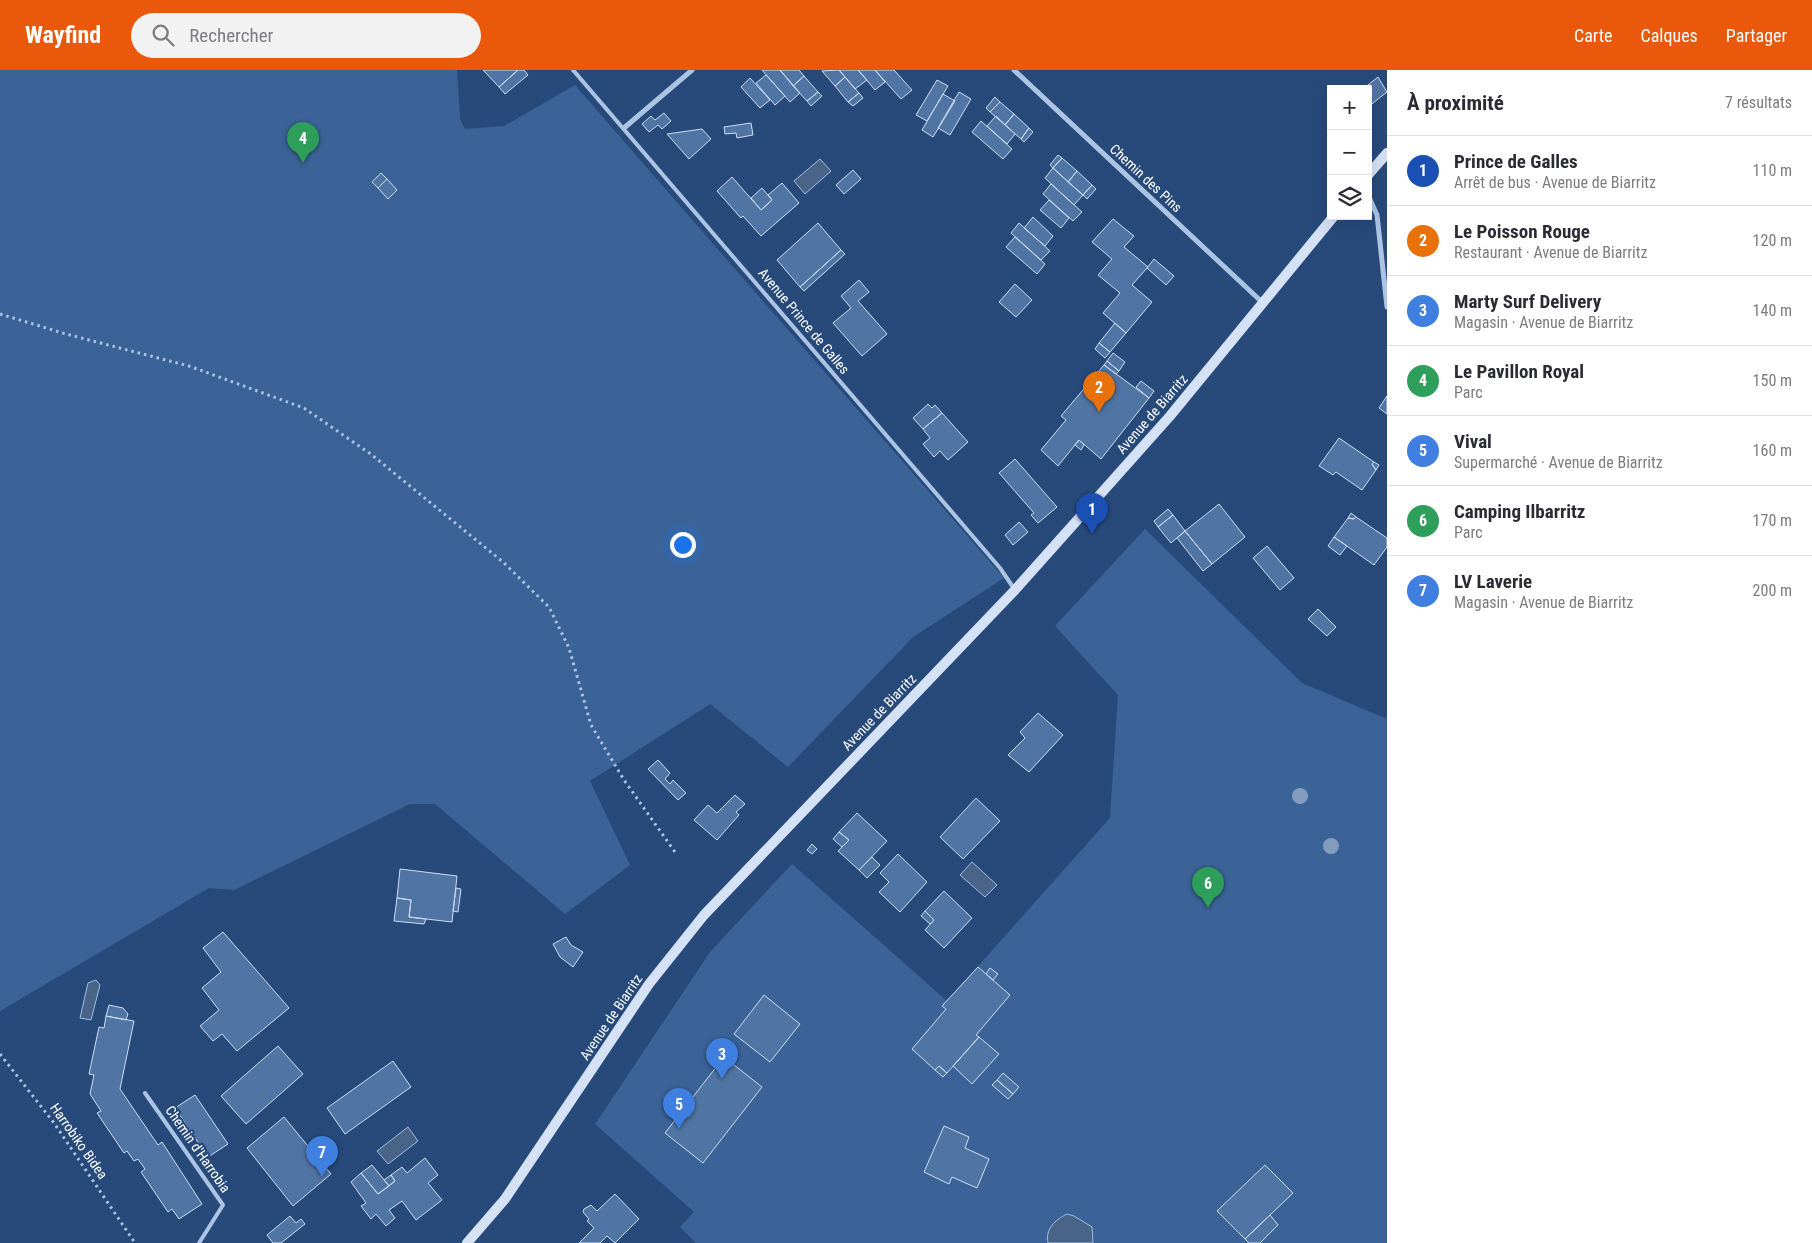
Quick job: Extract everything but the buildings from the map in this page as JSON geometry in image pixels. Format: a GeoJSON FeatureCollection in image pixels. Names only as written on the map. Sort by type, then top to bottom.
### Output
{"type":"FeatureCollection","features":[{"type":"Feature","properties":{"kind":"main road"},"geometry":{"type":"LineString","coordinates":[[1372,170],[1387,153]]}},
{"type":"Feature","properties":{"kind":"main road","name":"Avenue de Biarritz"},"geometry":{"type":"LineString","coordinates":[[467,1243],[505,1199],[649,984],[704,915],[1014,590],[1170,416],[1331,220]]}},
{"type":"Feature","properties":{"kind":"street"},"geometry":{"type":"LineString","coordinates":[[624,128],[692,70]]}},
{"type":"Feature","properties":{"kind":"street","name":"Chemin des Pins"},"geometry":{"type":"LineString","coordinates":[[1014,70],[1263,303]]}},
{"type":"Feature","properties":{"kind":"street"},"geometry":{"type":"LineString","coordinates":[[1372,204],[1377,215],[1387,306]]}},
{"type":"Feature","properties":{"kind":"lane","name":"Avenue Prince de Galles"},"geometry":{"type":"LineString","coordinates":[[573,70],[1000,568],[1014,590]]}},
{"type":"Feature","properties":{"kind":"lane","name":"Chemin d'Harrobia"},"geometry":{"type":"LineString","coordinates":[[145,1093],[223,1205],[199,1243]]}},
{"type":"Feature","properties":{"kind":"path"},"geometry":{"type":"LineString","coordinates":[[0,314],[66,334],[189,366],[304,408],[372,455],[503,562],[549,607],[569,648],[591,725],[624,780],[675,852]]}},
{"type":"Feature","properties":{"kind":"path","name":"Harrobiko Bidea"},"geometry":{"type":"LineString","coordinates":[[0,1054],[54,1123],[135,1243]]}},
{"type":"Feature","properties":{"kind":"shaded area"},"geometry":{"type":"Polygon","coordinates":[[[0,70],[457,70],[460,119],[465,129],[504,126],[575,85],[1004,578],[913,637],[788,767],[710,704],[590,781],[630,865],[565,914],[435,804],[410,804],[234,890],[209,888],[0,1011],[0,70]]]}},
{"type":"Feature","properties":{"kind":"shaded area"},"geometry":{"type":"Polygon","coordinates":[[[820,159],[831,171],[805,194],[794,181],[820,159]]]}},
{"type":"Feature","properties":{"kind":"shaded area"},"geometry":{"type":"Polygon","coordinates":[[[1145,529],[1302,683],[1387,719],[1387,1243],[696,1243],[680,1227],[694,1212],[595,1124],[710,952],[792,864],[947,1001],[1110,818],[1118,695],[1055,626],[1145,529]]]}},
{"type":"Feature","properties":{"kind":"shaded area"},"geometry":{"type":"Polygon","coordinates":[[[972,862],[997,885],[985,897],[960,875],[972,862]]]}},
{"type":"Feature","properties":{"kind":"shaded area"},"geometry":{"type":"Polygon","coordinates":[[[96,980],[100,985],[91,1020],[80,1018],[88,983],[96,980]]]}},
{"type":"Feature","properties":{"kind":"shaded area"},"geometry":{"type":"Polygon","coordinates":[[[408,1127],[418,1141],[388,1164],[377,1151],[408,1127]]]}},
{"type":"Feature","properties":{"kind":"shaded area"},"geometry":{"type":"Polygon","coordinates":[[[1067,1214],[1092,1227],[1093,1243],[1048,1243],[1047,1238],[1050,1229],[1059,1219],[1067,1214]]]}},
{"type":"Feature","properties":{"kind":"place","name":"Le Pavillon Royal"},"geometry":{"type":"Point","coordinates":[303,163]}},
{"type":"Feature","properties":{"kind":"place","name":"Le Poisson Rouge"},"geometry":{"type":"Point","coordinates":[1099,412]}},
{"type":"Feature","properties":{"kind":"place","name":"Prince de Galles"},"geometry":{"type":"Point","coordinates":[1092,534]}},
{"type":"Feature","properties":{"kind":"place","name":"Camping Ilbarritz"},"geometry":{"type":"Point","coordinates":[1208,908]}},
{"type":"Feature","properties":{"kind":"place","name":"Marty Surf Delivery"},"geometry":{"type":"Point","coordinates":[722,1079]}},
{"type":"Feature","properties":{"kind":"place","name":"Vival"},"geometry":{"type":"Point","coordinates":[679,1129]}},
{"type":"Feature","properties":{"kind":"place","name":"LV Laverie"},"geometry":{"type":"Point","coordinates":[322,1177]}}]}
